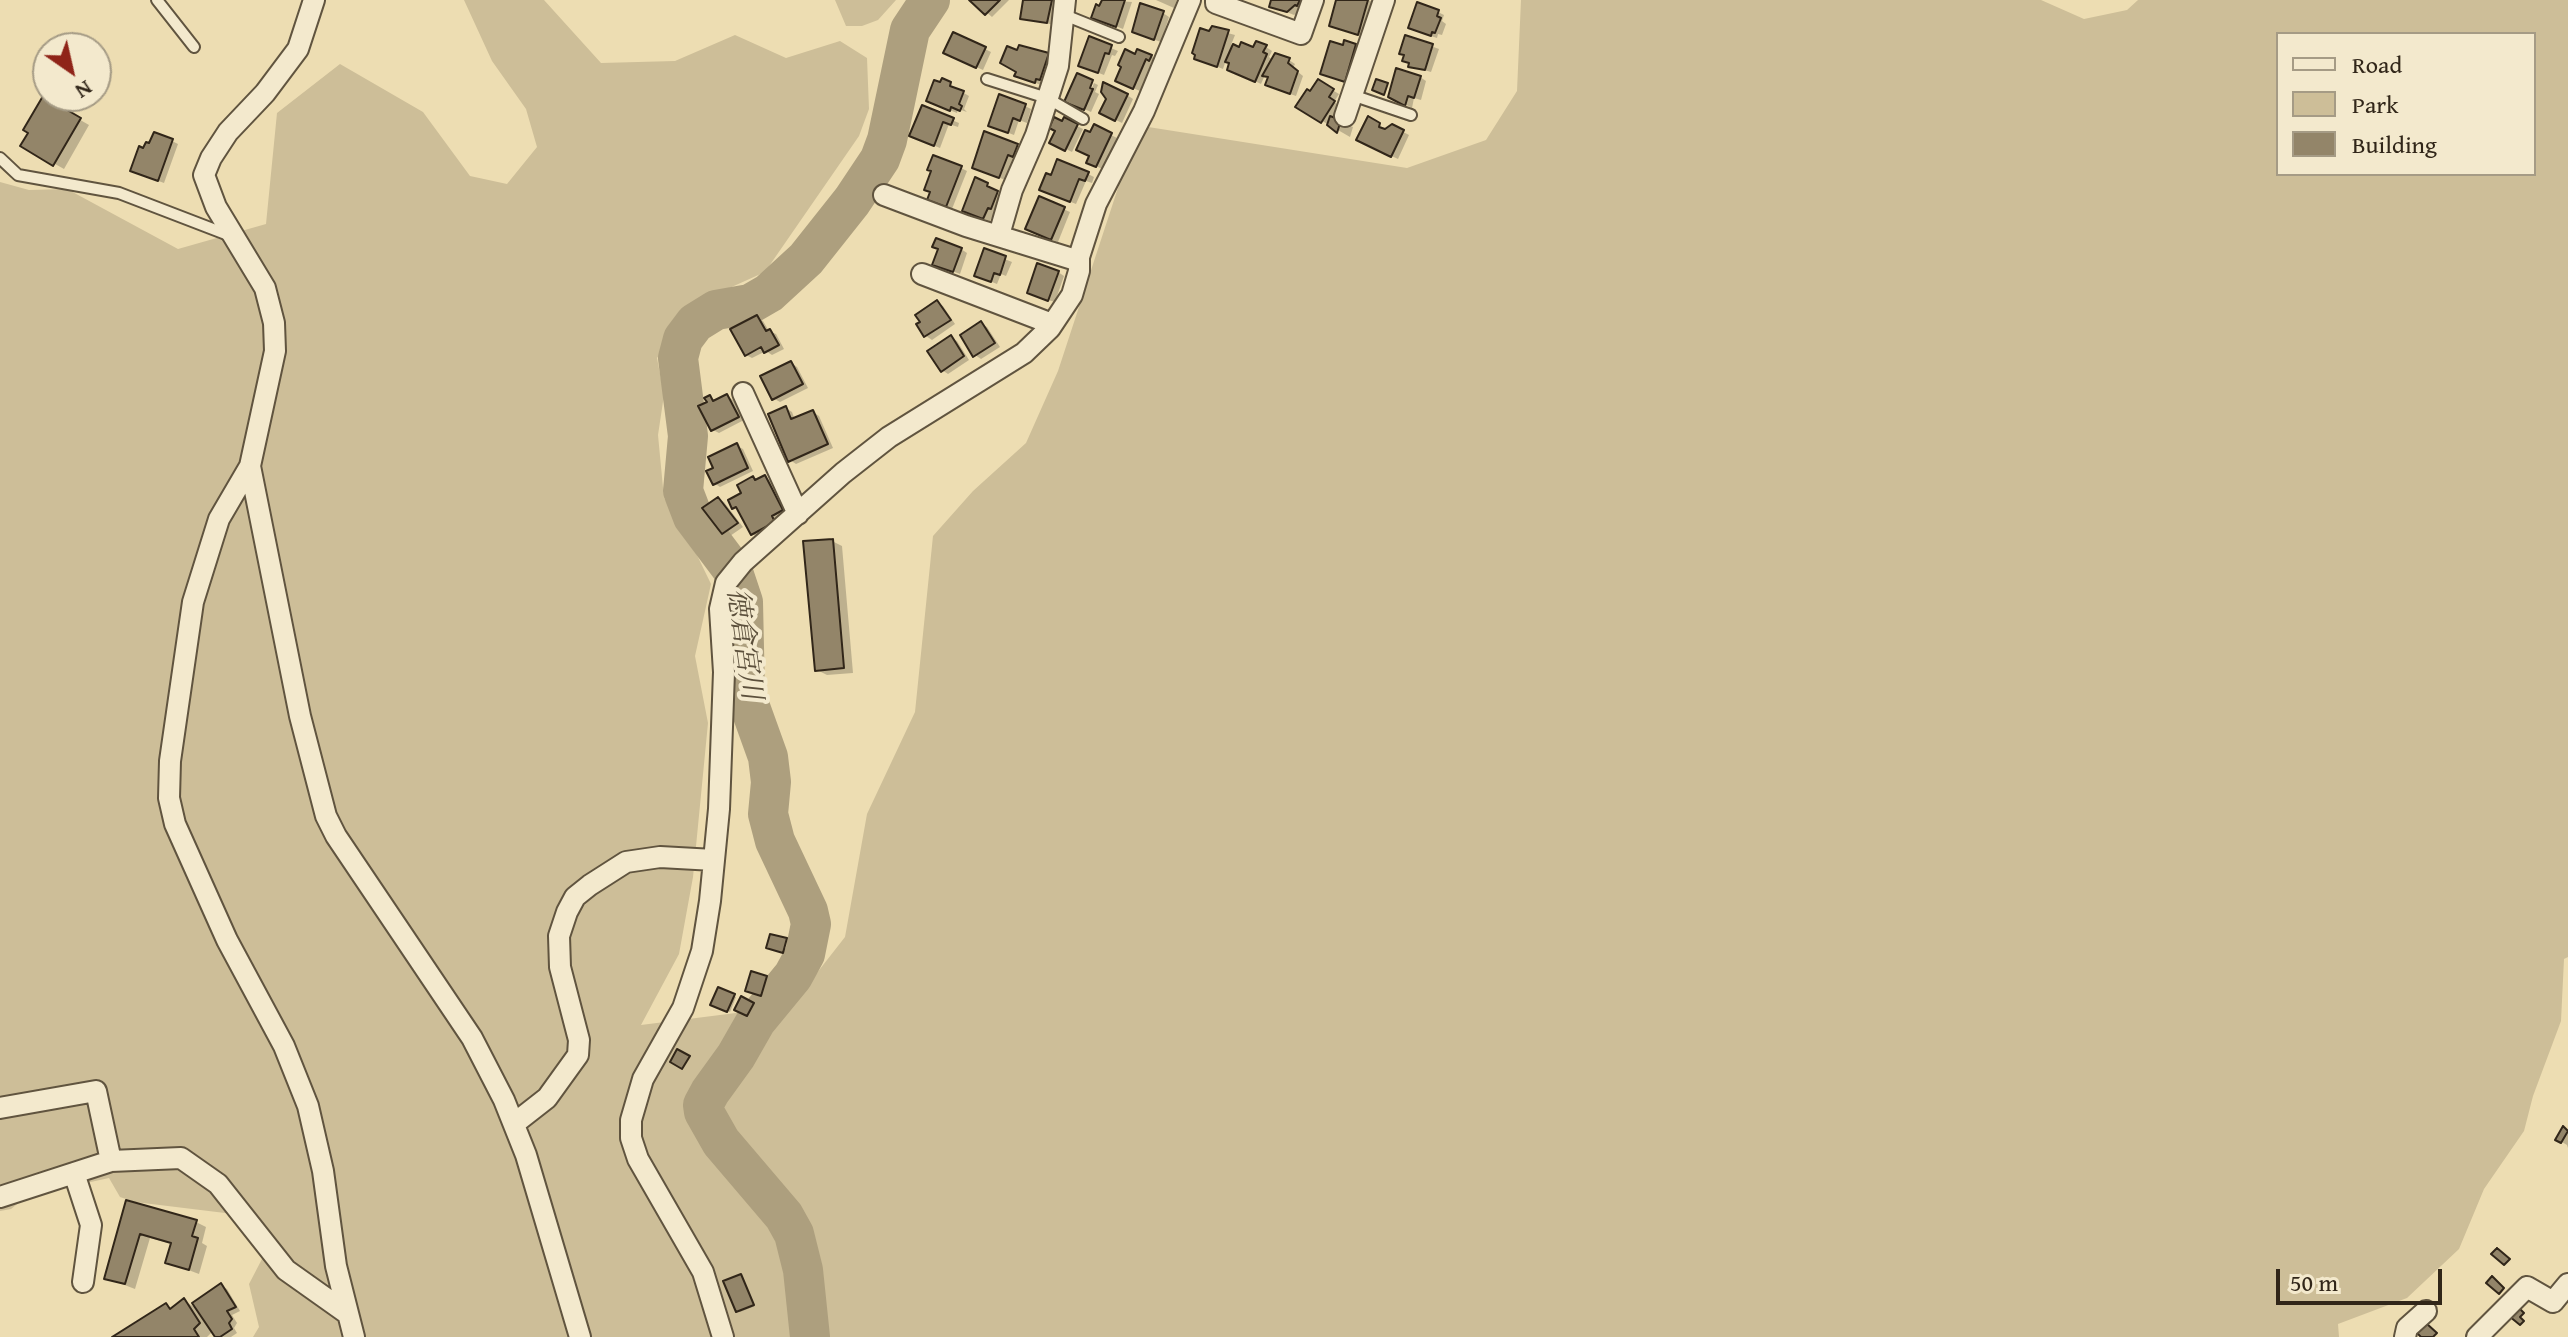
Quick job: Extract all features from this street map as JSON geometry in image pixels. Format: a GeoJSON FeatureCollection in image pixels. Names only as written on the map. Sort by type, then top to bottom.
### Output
{"type":"FeatureCollection","features":[{"type":"Feature","properties":{"kind":"street"},"geometry":{"type":"LineString","coordinates":[[314,0],[298,49],[265,93],[228,132],[204,175],[216,207],[265,288],[274,323],[275,351],[250,466],[219,519],[193,602],[170,761],[170,811],[233,952],[284,1046],[308,1106],[323,1171],[336,1266],[354,1337]]}},
{"type":"Feature","properties":{"kind":"street"},"geometry":{"type":"LineString","coordinates":[[723,1337],[703,1272],[638,1159],[631,1138],[631,1120],[639,1091],[683,1008],[702,951],[714,860],[724,687],[720,609],[726,583],[743,562],[889,437],[1024,353],[1052,324],[1072,295],[1096,204],[1144,111],[1190,0]]}},
{"type":"Feature","properties":{"kind":"street"},"geometry":{"type":"LineString","coordinates":[[1216,0],[1216,3],[1301,34],[1313,0]]}},
{"type":"Feature","properties":{"kind":"street"},"geometry":{"type":"LineString","coordinates":[[1345,116],[1384,0]]}},
{"type":"Feature","properties":{"kind":"street"},"geometry":{"type":"LineString","coordinates":[[999,235],[1059,61],[1063,7]]}},
{"type":"Feature","properties":{"kind":"street"},"geometry":{"type":"LineString","coordinates":[[884,195],[966,226],[1079,261]]}},
{"type":"Feature","properties":{"kind":"street"},"geometry":{"type":"LineString","coordinates":[[922,274],[1052,324]]}},
{"type":"Feature","properties":{"kind":"street"},"geometry":{"type":"LineString","coordinates":[[743,393],[798,514]]}},
{"type":"Feature","properties":{"kind":"street"},"geometry":{"type":"LineString","coordinates":[[250,466],[300,716],[326,816],[344,849],[472,1038],[515,1123],[580,1337]]}},
{"type":"Feature","properties":{"kind":"street"},"geometry":{"type":"LineString","coordinates":[[515,1123],[547,1098],[578,1055],[579,1040],[560,967],[559,936],[575,897],[626,862],[660,857],[714,860]]}},
{"type":"Feature","properties":{"kind":"street"},"geometry":{"type":"LineString","coordinates":[[0,1108],[96,1091],[111,1161]]}},
{"type":"Feature","properties":{"kind":"street"},"geometry":{"type":"LineString","coordinates":[[0,1197],[111,1161],[181,1158],[218,1184],[286,1270],[348,1314]]}},
{"type":"Feature","properties":{"kind":"street"},"geometry":{"type":"LineString","coordinates":[[74,1173],[91,1225],[83,1282]]}},
{"type":"Feature","properties":{"kind":"street"},"geometry":{"type":"LineString","coordinates":[[2477,1337],[2527,1287],[2553,1302],[2568,1284]]}},
{"type":"Feature","properties":{"kind":"street"},"geometry":{"type":"LineString","coordinates":[[2405,1337],[2407,1328],[2426,1311]]}},
{"type":"Feature","properties":{"kind":"lane"},"geometry":{"type":"LineString","coordinates":[[157,0],[194,47]]}},
{"type":"Feature","properties":{"kind":"lane"},"geometry":{"type":"LineString","coordinates":[[1063,7],[1119,37]]}},
{"type":"Feature","properties":{"kind":"lane"},"geometry":{"type":"LineString","coordinates":[[987,79],[1047,98],[1083,119]]}},
{"type":"Feature","properties":{"kind":"lane"},"geometry":{"type":"LineString","coordinates":[[1352,94],[1411,115]]}},
{"type":"Feature","properties":{"kind":"lane"},"geometry":{"type":"LineString","coordinates":[[0,158],[18,175],[119,193],[236,238]]}},
{"type":"Feature","properties":{"kind":"green space"},"geometry":{"type":"Polygon","coordinates":[[[464,0],[544,0],[601,63],[675,61],[735,35],[786,58],[840,41],[867,58],[869,109],[859,136],[765,272],[716,294],[692,312],[657,358],[664,395],[658,435],[664,498],[711,584],[695,656],[708,723],[693,877],[679,954],[641,1025],[791,1006],[845,937],[867,814],[915,712],[933,536],[973,491],[1026,443],[1058,371],[1135,136],[1142,126],[1407,168],[1486,140],[1517,91],[1521,0],[2041,0],[2084,19],[2127,10],[2138,0],[2568,0],[2568,957],[2564,959],[2561,1021],[2533,1096],[2524,1131],[2484,1189],[2459,1249],[2407,1298],[2338,1324],[2339,1337],[253,1337],[259,1327],[249,1284],[262,1259],[261,1233],[244,1218],[135,1202],[120,1197],[109,1178],[77,1185],[52,1176],[11,1209],[0,1211],[0,182],[29,190],[67,189],[178,249],[266,224],[277,113],[340,64],[423,112],[470,176],[507,184],[537,147],[526,109],[492,61],[464,0]]]}},
{"type":"Feature","properties":{"kind":"green space"},"geometry":{"type":"Polygon","coordinates":[[[835,0],[896,0],[878,20],[862,26],[846,26],[835,0]]]}},
{"type":"Feature","properties":{"kind":"building"},"geometry":{"type":"Polygon","coordinates":[[[969,0],[1000,0],[985,15],[969,0]]]}},
{"type":"Feature","properties":{"kind":"building"},"geometry":{"type":"Polygon","coordinates":[[[1023,0],[1052,0],[1047,23],[1020,19],[1023,0]]]}},
{"type":"Feature","properties":{"kind":"building"},"geometry":{"type":"Polygon","coordinates":[[[1102,0],[1125,0],[1116,27],[1091,18],[1096,4],[1099,6],[1102,0]]]}},
{"type":"Feature","properties":{"kind":"building"},"geometry":{"type":"Polygon","coordinates":[[[1271,0],[1300,0],[1287,12],[1269,7],[1271,0]]]}},
{"type":"Feature","properties":{"kind":"building"},"geometry":{"type":"Polygon","coordinates":[[[1336,0],[1368,0],[1358,35],[1329,26],[1336,0]]]}},
{"type":"Feature","properties":{"kind":"building"},"geometry":{"type":"Polygon","coordinates":[[[1417,2],[1439,10],[1437,16],[1441,18],[1431,36],[1408,28],[1417,2]]]}},
{"type":"Feature","properties":{"kind":"building"},"geometry":{"type":"Polygon","coordinates":[[[1140,3],[1164,11],[1154,40],[1132,32],[1140,3]]]}},
{"type":"Feature","properties":{"kind":"building"},"geometry":{"type":"Polygon","coordinates":[[[1212,26],[1229,30],[1217,67],[1194,59],[1192,53],[1200,28],[1209,31],[1212,26]]]}},
{"type":"Feature","properties":{"kind":"building"},"geometry":{"type":"Polygon","coordinates":[[[953,32],[986,47],[976,68],[943,53],[953,32]]]}},
{"type":"Feature","properties":{"kind":"building"},"geometry":{"type":"Polygon","coordinates":[[[1405,35],[1433,44],[1425,70],[1408,67],[1409,63],[1402,61],[1404,55],[1399,54],[1405,35]]]}},
{"type":"Feature","properties":{"kind":"building"},"geometry":{"type":"Polygon","coordinates":[[[1089,36],[1112,45],[1109,54],[1105,53],[1098,73],[1078,66],[1089,36]]]}},
{"type":"Feature","properties":{"kind":"building"},"geometry":{"type":"Polygon","coordinates":[[[1344,40],[1356,44],[1345,82],[1320,74],[1330,41],[1343,45],[1344,40]]]}},
{"type":"Feature","properties":{"kind":"building"},"geometry":{"type":"Polygon","coordinates":[[[1256,41],[1267,45],[1263,52],[1267,54],[1255,82],[1227,70],[1229,63],[1225,62],[1233,44],[1239,47],[1241,42],[1253,47],[1256,41]]]}},
{"type":"Feature","properties":{"kind":"building"},"geometry":{"type":"Polygon","coordinates":[[[1019,45],[1049,53],[1040,80],[1036,79],[1035,83],[1014,76],[1016,72],[1000,63],[1007,46],[1017,50],[1019,45]]]}},
{"type":"Feature","properties":{"kind":"building"},"geometry":{"type":"Polygon","coordinates":[[[1125,49],[1135,54],[1137,49],[1152,55],[1149,61],[1146,59],[1133,89],[1115,81],[1125,49]]]}},
{"type":"Feature","properties":{"kind":"building"},"geometry":{"type":"Polygon","coordinates":[[[1275,53],[1290,58],[1288,63],[1298,71],[1290,94],[1265,85],[1268,77],[1262,76],[1275,53]]]}},
{"type":"Feature","properties":{"kind":"building"},"geometry":{"type":"Polygon","coordinates":[[[1396,68],[1421,76],[1414,98],[1408,96],[1405,106],[1388,97],[1396,68]]]}},
{"type":"Feature","properties":{"kind":"building"},"geometry":{"type":"Polygon","coordinates":[[[1077,73],[1093,80],[1090,88],[1093,89],[1084,110],[1064,102],[1077,73]]]}},
{"type":"Feature","properties":{"kind":"building"},"geometry":{"type":"Polygon","coordinates":[[[942,78],[951,82],[950,86],[964,91],[960,111],[951,107],[950,111],[926,101],[934,80],[940,82],[942,78]]]}},
{"type":"Feature","properties":{"kind":"building"},"geometry":{"type":"Polygon","coordinates":[[[1318,79],[1334,89],[1329,97],[1335,101],[1321,123],[1295,107],[1318,79]]]}},
{"type":"Feature","properties":{"kind":"building"},"geometry":{"type":"Polygon","coordinates":[[[1376,79],[1388,83],[1384,95],[1372,90],[1376,79]]]}},
{"type":"Feature","properties":{"kind":"building"},"geometry":{"type":"Polygon","coordinates":[[[1103,82],[1128,94],[1115,121],[1099,113],[1106,99],[1101,92],[1103,82]]]}},
{"type":"Feature","properties":{"kind":"building"},"geometry":{"type":"Polygon","coordinates":[[[999,94],[1026,104],[1020,121],[1013,118],[1008,133],[988,126],[999,94]]]}},
{"type":"Feature","properties":{"kind":"building"},"geometry":{"type":"Polygon","coordinates":[[[922,105],[954,118],[951,125],[943,122],[934,146],[909,136],[922,105]]]}},
{"type":"Feature","properties":{"kind":"building"},"geometry":{"type":"Polygon","coordinates":[[[34,112],[71,112],[81,118],[53,166],[20,146],[28,133],[23,130],[34,112]]]}},
{"type":"Feature","properties":{"kind":"building"},"geometry":{"type":"Polygon","coordinates":[[[1330,116],[1341,120],[1337,133],[1327,125],[1330,116]]]}},
{"type":"Feature","properties":{"kind":"building"},"geometry":{"type":"Polygon","coordinates":[[[1368,116],[1380,123],[1379,127],[1385,129],[1392,124],[1404,130],[1391,157],[1356,140],[1368,116]]]}},
{"type":"Feature","properties":{"kind":"building"},"geometry":{"type":"Polygon","coordinates":[[[1054,117],[1062,121],[1064,117],[1078,124],[1065,151],[1049,143],[1055,131],[1049,128],[1054,117]]]}},
{"type":"Feature","properties":{"kind":"building"},"geometry":{"type":"Polygon","coordinates":[[[1094,124],[1112,133],[1096,167],[1086,163],[1089,156],[1076,150],[1085,130],[1090,132],[1094,124]]]}},
{"type":"Feature","properties":{"kind":"building"},"geometry":{"type":"Polygon","coordinates":[[[984,131],[1018,144],[1013,157],[1008,155],[999,178],[972,168],[984,131]]]}},
{"type":"Feature","properties":{"kind":"building"},"geometry":{"type":"Polygon","coordinates":[[[154,132],[173,139],[158,181],[130,171],[139,146],[143,148],[146,142],[149,143],[154,132]]]}},
{"type":"Feature","properties":{"kind":"building"},"geometry":{"type":"Polygon","coordinates":[[[933,155],[962,166],[946,207],[927,200],[930,192],[924,190],[933,155]]]}},
{"type":"Feature","properties":{"kind":"building"},"geometry":{"type":"Polygon","coordinates":[[[1057,159],[1089,172],[1085,181],[1079,179],[1070,202],[1039,190],[1046,173],[1051,175],[1057,159]]]}},
{"type":"Feature","properties":{"kind":"building"},"geometry":{"type":"Polygon","coordinates":[[[975,177],[998,191],[983,219],[962,211],[975,177]]]}},
{"type":"Feature","properties":{"kind":"building"},"geometry":{"type":"Polygon","coordinates":[[[1039,196],[1065,207],[1051,240],[1025,229],[1039,196]]]}},
{"type":"Feature","properties":{"kind":"building"},"geometry":{"type":"Polygon","coordinates":[[[936,238],[962,248],[953,272],[932,265],[938,249],[932,247],[936,238]]]}},
{"type":"Feature","properties":{"kind":"building"},"geometry":{"type":"Polygon","coordinates":[[[984,248],[1006,256],[1000,275],[994,273],[991,282],[974,276],[984,248]]]}},
{"type":"Feature","properties":{"kind":"building"},"geometry":{"type":"Polygon","coordinates":[[[1037,263],[1059,271],[1048,301],[1027,293],[1037,263]]]}},
{"type":"Feature","properties":{"kind":"building"},"geometry":{"type":"Polygon","coordinates":[[[937,300],[951,320],[924,337],[916,324],[920,322],[915,315],[937,300]]]}},
{"type":"Feature","properties":{"kind":"building"},"geometry":{"type":"Polygon","coordinates":[[[757,315],[779,345],[764,353],[761,347],[745,356],[730,329],[757,315]]]}},
{"type":"Feature","properties":{"kind":"building"},"geometry":{"type":"Polygon","coordinates":[[[981,321],[995,343],[973,357],[960,335],[981,321]]]}},
{"type":"Feature","properties":{"kind":"building"},"geometry":{"type":"Polygon","coordinates":[[[951,335],[964,356],[941,372],[927,351],[951,335]]]}},
{"type":"Feature","properties":{"kind":"building"},"geometry":{"type":"Polygon","coordinates":[[[791,361],[803,384],[772,400],[760,376],[791,361]]]}},
{"type":"Feature","properties":{"kind":"building"},"geometry":{"type":"Polygon","coordinates":[[[727,394],[739,417],[711,431],[698,406],[707,402],[704,398],[710,395],[713,401],[727,394]]]}},
{"type":"Feature","properties":{"kind":"building"},"geometry":{"type":"Polygon","coordinates":[[[786,406],[791,419],[813,410],[828,444],[788,462],[768,414],[786,406]]]}},
{"type":"Feature","properties":{"kind":"building"},"geometry":{"type":"Polygon","coordinates":[[[737,443],[748,468],[713,485],[706,471],[713,468],[708,457],[737,443]]]}},
{"type":"Feature","properties":{"kind":"building"},"geometry":{"type":"Polygon","coordinates":[[[765,475],[783,510],[772,516],[775,522],[751,535],[736,507],[732,509],[728,500],[741,493],[737,485],[753,476],[755,480],[765,475]]]}},
{"type":"Feature","properties":{"kind":"building"},"geometry":{"type":"Polygon","coordinates":[[[718,497],[738,523],[722,534],[702,508],[718,497]]]}},
{"type":"Feature","properties":{"kind":"building"},"geometry":{"type":"Polygon","coordinates":[[[833,539],[844,668],[815,671],[803,541],[833,539]]]}},
{"type":"Feature","properties":{"kind":"building"},"geometry":{"type":"Polygon","coordinates":[[[770,934],[787,938],[783,953],[766,948],[770,934]]]}},
{"type":"Feature","properties":{"kind":"building"},"geometry":{"type":"Polygon","coordinates":[[[751,971],[767,976],[761,996],[745,991],[751,971]]]}},
{"type":"Feature","properties":{"kind":"building"},"geometry":{"type":"Polygon","coordinates":[[[718,987],[735,994],[727,1012],[710,1005],[718,987]]]}},
{"type":"Feature","properties":{"kind":"building"},"geometry":{"type":"Polygon","coordinates":[[[741,996],[754,1003],[747,1016],[734,1010],[741,996]]]}},
{"type":"Feature","properties":{"kind":"building"},"geometry":{"type":"Polygon","coordinates":[[[677,1049],[690,1056],[682,1069],[670,1062],[677,1049]]]}},
{"type":"Feature","properties":{"kind":"building"},"geometry":{"type":"Polygon","coordinates":[[[2563,1126],[2568,1131],[2561,1143],[2555,1140],[2563,1126]]]}},
{"type":"Feature","properties":{"kind":"building"},"geometry":{"type":"Polygon","coordinates":[[[126,1200],[197,1220],[192,1236],[198,1238],[189,1270],[165,1263],[171,1243],[140,1234],[125,1284],[104,1279],[126,1200]]]}},
{"type":"Feature","properties":{"kind":"building"},"geometry":{"type":"Polygon","coordinates":[[[2497,1248],[2510,1259],[2504,1265],[2491,1254],[2497,1248]]]}},
{"type":"Feature","properties":{"kind":"building"},"geometry":{"type":"Polygon","coordinates":[[[741,1274],[754,1305],[736,1312],[723,1281],[741,1274]]]}},
{"type":"Feature","properties":{"kind":"building"},"geometry":{"type":"Polygon","coordinates":[[[2492,1276],[2504,1288],[2499,1294],[2486,1283],[2492,1276]]]}},
{"type":"Feature","properties":{"kind":"building"},"geometry":{"type":"Polygon","coordinates":[[[221,1283],[236,1307],[227,1311],[232,1319],[229,1323],[232,1329],[215,1337],[192,1303],[221,1283]]]}},
{"type":"Feature","properties":{"kind":"building"},"geometry":{"type":"Polygon","coordinates":[[[184,1298],[200,1323],[194,1329],[199,1337],[112,1337],[166,1303],[170,1309],[184,1298]]]}},
{"type":"Feature","properties":{"kind":"building"},"geometry":{"type":"Polygon","coordinates":[[[2517,1306],[2524,1313],[2520,1317],[2524,1321],[2520,1325],[2509,1316],[2517,1306]]]}},
{"type":"Feature","properties":{"kind":"building"},"geometry":{"type":"Polygon","coordinates":[[[2426,1323],[2437,1333],[2433,1337],[2421,1337],[2417,1333],[2426,1323]]]}},
{"type":"Feature","properties":{"kind":"waterway","name":"徳倉宮川"},"geometry":{"type":"LineString","coordinates":[[810,1337],[803,1270],[794,1234],[784,1216],[721,1142],[703,1105],[756,1021],[793,976],[805,954],[811,924],[808,911],[775,841],[768,814],[771,782],[768,757],[745,693],[743,602],[732,569],[693,517],[683,491],[688,436],[678,358],[683,339],[695,323],[716,310],[750,304],[769,293],[806,259],[852,201],[880,159],[887,140],[910,30],[930,0]]}}]}
